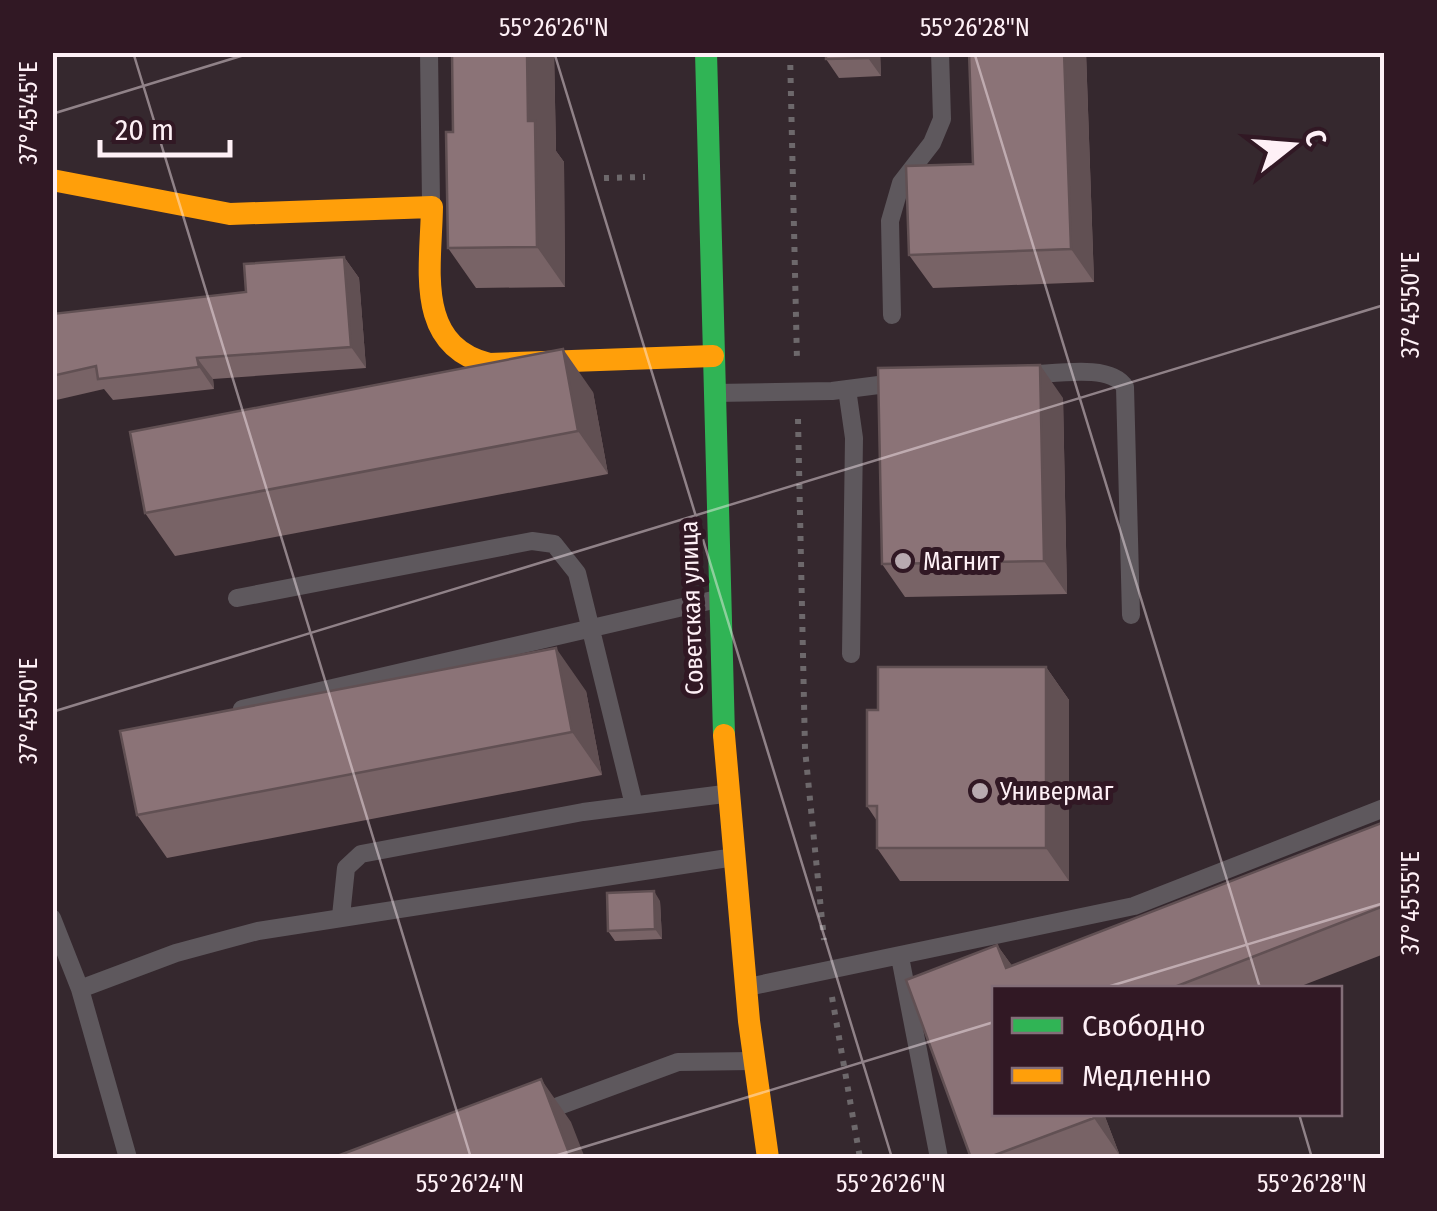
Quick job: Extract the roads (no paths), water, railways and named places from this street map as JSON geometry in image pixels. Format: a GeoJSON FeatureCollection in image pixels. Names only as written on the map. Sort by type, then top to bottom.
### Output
{"type":"FeatureCollection","features":[{"type":"Feature","properties":{"kind":"main road","name":"Советская улица"},"geometry":{"type":"LineString","coordinates":[[706,52],[724,794],[742,988],[768,1158]]}},
{"type":"Feature","properties":{"kind":"main road"},"geometry":{"type":"LineString","coordinates":[[52,180],[230,214],[432,207],[436,328],[451,353],[462,361],[489,364],[712,356]]}},
{"type":"Feature","properties":{"kind":"lane"},"geometry":{"type":"LineString","coordinates":[[429,52],[432,207]]}},
{"type":"Feature","properties":{"kind":"lane"},"geometry":{"type":"LineString","coordinates":[[892,315],[890,221],[901,183],[932,143],[942,119],[940,52]]}},
{"type":"Feature","properties":{"kind":"lane"},"geometry":{"type":"LineString","coordinates":[[996,376],[1104,373],[1120,379],[1125,387],[1131,615]]}},
{"type":"Feature","properties":{"kind":"lane"},"geometry":{"type":"LineString","coordinates":[[713,393],[847,390],[926,379]]}},
{"type":"Feature","properties":{"kind":"lane"},"geometry":{"type":"LineString","coordinates":[[847,390],[854,438],[851,654]]}},
{"type":"Feature","properties":{"kind":"lane"},"geometry":{"type":"LineString","coordinates":[[237,598],[543,540],[564,550],[572,561],[592,627],[634,804]]}},
{"type":"Feature","properties":{"kind":"lane"},"geometry":{"type":"LineString","coordinates":[[230,712],[718,599]]}},
{"type":"Feature","properties":{"kind":"lane"},"geometry":{"type":"LineString","coordinates":[[341,916],[344,876],[354,856],[634,804],[724,794]]}},
{"type":"Feature","properties":{"kind":"lane"},"geometry":{"type":"LineString","coordinates":[[742,988],[1134,906],[1384,808]]}},
{"type":"Feature","properties":{"kind":"lane"},"geometry":{"type":"LineString","coordinates":[[80,989],[204,944],[341,916],[729,858]]}},
{"type":"Feature","properties":{"kind":"lane"},"geometry":{"type":"LineString","coordinates":[[52,918],[80,989],[128,1158]]}},
{"type":"Feature","properties":{"kind":"lane"},"geometry":{"type":"LineString","coordinates":[[900,956],[939,1158]]}},
{"type":"Feature","properties":{"kind":"lane"},"geometry":{"type":"LineString","coordinates":[[510,1124],[678,1062],[752,1061]]}},
{"type":"Feature","properties":{"kind":"place","name":"Магнит"},"geometry":{"type":"Point","coordinates":[903,561]}},
{"type":"Feature","properties":{"kind":"place","name":"Универмаг"},"geometry":{"type":"Point","coordinates":[980,791]}}]}
